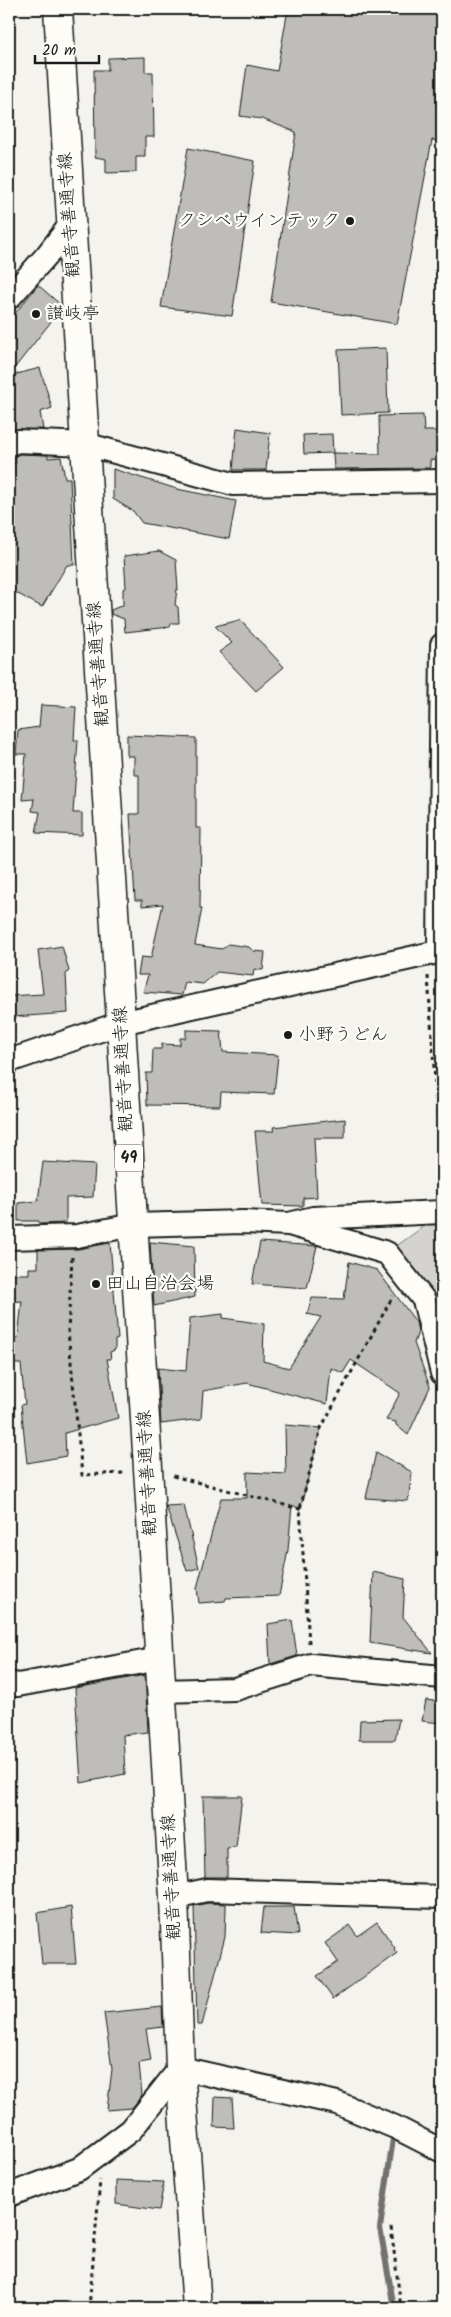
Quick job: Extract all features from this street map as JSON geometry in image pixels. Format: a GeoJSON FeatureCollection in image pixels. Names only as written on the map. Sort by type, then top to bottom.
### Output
{"type":"FeatureCollection","features":[{"type":"Feature","properties":{"kind":"main road","name":"観音寺善通寺線"},"geometry":{"type":"LineString","coordinates":[[58,9],[174,1897],[180,2068],[197,2308]]}},
{"type":"Feature","properties":{"kind":"street"},"geometry":{"type":"LineString","coordinates":[[9,298],[47,255],[71,224]]}},
{"type":"Feature","properties":{"kind":"street"},"geometry":{"type":"LineString","coordinates":[[9,444],[18,441],[85,444],[233,484],[442,480],[442,487]]}},
{"type":"Feature","properties":{"kind":"street"},"geometry":{"type":"LineString","coordinates":[[9,1061],[121,1022],[436,953],[442,645]]}},
{"type":"Feature","properties":{"kind":"street"},"geometry":{"type":"LineString","coordinates":[[289,1224],[314,1218],[442,1212]]}},
{"type":"Feature","properties":{"kind":"street"},"geometry":{"type":"LineString","coordinates":[[9,1238],[73,1236],[133,1225],[243,1222],[289,1224],[387,1253],[424,1300],[442,1373]]}},
{"type":"Feature","properties":{"kind":"street"},"geometry":{"type":"LineString","coordinates":[[9,1683],[18,1685],[159,1659]]}},
{"type":"Feature","properties":{"kind":"street"},"geometry":{"type":"LineString","coordinates":[[161,1691],[235,1688],[311,1665],[442,1677]]}},
{"type":"Feature","properties":{"kind":"street"},"geometry":{"type":"LineString","coordinates":[[174,1897],[207,1890],[442,1897]]}},
{"type":"Feature","properties":{"kind":"street"},"geometry":{"type":"LineString","coordinates":[[9,2195],[79,2169],[102,2152],[131,2130],[180,2068],[337,2103],[395,2127],[442,2151]]}},
{"type":"Feature","properties":{"kind":"path"},"geometry":{"type":"LineString","coordinates":[[436,953],[442,1190]]}},
{"type":"Feature","properties":{"kind":"path"},"geometry":{"type":"LineString","coordinates":[[73,1236],[68,1331],[82,1475],[148,1472],[163,1474],[300,1509]]}},
{"type":"Feature","properties":{"kind":"path"},"geometry":{"type":"LineString","coordinates":[[311,1665],[300,1509],[321,1428],[405,1276]]}},
{"type":"Feature","properties":{"kind":"path"},"geometry":{"type":"LineString","coordinates":[[89,2308],[102,2152]]}},
{"type":"Feature","properties":{"kind":"path"},"geometry":{"type":"LineString","coordinates":[[391,2227],[401,2308]]}},
{"type":"Feature","properties":{"kind":"shaded area"},"geometry":{"type":"Polygon","coordinates":[[[442,1213],[442,1373],[424,1300],[387,1253],[442,1213]]]}},
{"type":"Feature","properties":{"kind":"building","name":"クシベウインテック"},"geometry":{"type":"Polygon","coordinates":[[[288,9],[442,9],[442,141],[432,140],[397,324],[271,302],[296,132],[262,119],[240,116],[247,65],[277,71],[288,9]]]}},
{"type":"Feature","properties":{"kind":"building"},"geometry":{"type":"Polygon","coordinates":[[[145,57],[145,72],[153,72],[154,137],[145,137],[145,157],[136,157],[136,172],[106,173],[106,159],[95,157],[94,70],[108,70],[108,58],[145,57]]]}},
{"type":"Feature","properties":{"kind":"building"},"geometry":{"type":"Polygon","coordinates":[[[188,148],[255,161],[232,316],[161,307],[188,148]]]}},
{"type":"Feature","properties":{"kind":"building","name":"讃岐亭"},"geometry":{"type":"Polygon","coordinates":[[[38,285],[61,305],[61,309],[9,375],[9,321],[38,285]]]}},
{"type":"Feature","properties":{"kind":"building"},"geometry":{"type":"Polygon","coordinates":[[[386,348],[388,413],[341,415],[338,350],[386,348]]]}},
{"type":"Feature","properties":{"kind":"building"},"geometry":{"type":"Polygon","coordinates":[[[40,368],[52,408],[40,412],[43,429],[11,430],[9,376],[40,368]]]}},
{"type":"Feature","properties":{"kind":"building"},"geometry":{"type":"Polygon","coordinates":[[[423,415],[424,431],[438,431],[439,459],[430,460],[430,468],[334,469],[333,453],[380,454],[379,416],[423,415]]]}},
{"type":"Feature","properties":{"kind":"building"},"geometry":{"type":"Polygon","coordinates":[[[237,428],[270,433],[266,470],[233,470],[237,428]]]}},
{"type":"Feature","properties":{"kind":"building"},"geometry":{"type":"Polygon","coordinates":[[[332,434],[333,453],[304,454],[303,435],[332,434]]]}},
{"type":"Feature","properties":{"kind":"building"},"geometry":{"type":"Polygon","coordinates":[[[20,454],[48,455],[48,458],[61,457],[65,478],[70,478],[74,565],[67,565],[42,607],[9,589],[9,465],[16,463],[15,456],[20,454]]]}},
{"type":"Feature","properties":{"kind":"building"},"geometry":{"type":"Polygon","coordinates":[[[113,469],[177,489],[236,501],[229,539],[142,523],[133,511],[113,499],[113,469]]]}},
{"type":"Feature","properties":{"kind":"building"},"geometry":{"type":"Polygon","coordinates":[[[159,551],[176,560],[178,590],[175,605],[178,607],[179,623],[171,623],[170,627],[125,632],[124,619],[111,614],[111,610],[123,605],[123,589],[126,588],[124,556],[159,551]]]}},
{"type":"Feature","properties":{"kind":"building"},"geometry":{"type":"Polygon","coordinates":[[[240,620],[284,667],[256,691],[219,652],[232,643],[215,626],[240,620]]]}},
{"type":"Feature","properties":{"kind":"building"},"geometry":{"type":"Polygon","coordinates":[[[41,705],[76,707],[74,740],[78,740],[73,813],[82,813],[82,835],[36,833],[40,812],[32,811],[34,799],[22,800],[26,754],[16,754],[18,730],[39,727],[41,705]]]}},
{"type":"Feature","properties":{"kind":"building"},"geometry":{"type":"Polygon","coordinates":[[[127,735],[196,738],[196,828],[201,828],[200,908],[202,908],[195,945],[222,949],[228,944],[249,947],[253,951],[265,952],[263,970],[254,969],[253,976],[217,972],[203,984],[185,982],[182,995],[143,992],[148,975],[138,975],[141,957],[151,958],[163,904],[142,906],[142,900],[135,900],[130,814],[139,814],[139,775],[134,775],[134,756],[127,756],[127,735]]]}},
{"type":"Feature","properties":{"kind":"building"},"geometry":{"type":"Polygon","coordinates":[[[62,946],[69,971],[66,974],[68,1013],[13,1017],[9,996],[43,994],[38,950],[62,946]]]}},
{"type":"Feature","properties":{"kind":"building"},"geometry":{"type":"Polygon","coordinates":[[[186,1030],[221,1031],[223,1052],[278,1055],[274,1094],[221,1092],[220,1106],[147,1105],[146,1073],[152,1073],[153,1049],[161,1049],[162,1044],[180,1045],[180,1038],[186,1038],[186,1030]]]}},
{"type":"Feature","properties":{"kind":"building"},"geometry":{"type":"Polygon","coordinates":[[[345,1119],[345,1138],[314,1138],[317,1197],[303,1198],[303,1206],[262,1205],[255,1131],[274,1131],[273,1127],[345,1119]]]}},
{"type":"Feature","properties":{"kind":"building"},"geometry":{"type":"Polygon","coordinates":[[[43,1162],[95,1165],[93,1197],[66,1198],[66,1223],[39,1224],[39,1221],[18,1221],[18,1203],[38,1201],[43,1162]]]}},
{"type":"Feature","properties":{"kind":"building"},"geometry":{"type":"Polygon","coordinates":[[[150,1242],[194,1246],[195,1297],[154,1306],[150,1242]]]}},
{"type":"Feature","properties":{"kind":"building"},"geometry":{"type":"Polygon","coordinates":[[[260,1242],[317,1246],[307,1288],[252,1284],[260,1242]]]}},
{"type":"Feature","properties":{"kind":"building"},"geometry":{"type":"Polygon","coordinates":[[[110,1243],[118,1339],[115,1340],[115,1350],[110,1352],[111,1359],[107,1359],[118,1418],[65,1433],[66,1456],[27,1463],[21,1405],[25,1404],[21,1364],[9,1364],[9,1338],[18,1338],[22,1301],[9,1302],[9,1274],[29,1274],[29,1268],[38,1268],[38,1250],[78,1249],[110,1243]]]}},
{"type":"Feature","properties":{"kind":"building"},"geometry":{"type":"Polygon","coordinates":[[[349,1262],[377,1270],[416,1322],[418,1332],[414,1343],[430,1387],[408,1435],[396,1425],[396,1422],[386,1420],[400,1393],[351,1360],[343,1373],[331,1368],[327,1404],[247,1383],[203,1391],[201,1419],[161,1424],[158,1368],[186,1371],[190,1318],[223,1314],[223,1318],[264,1324],[263,1361],[289,1368],[321,1317],[307,1314],[312,1298],[344,1299],[349,1262]]]}},
{"type":"Feature","properties":{"kind":"building"},"geometry":{"type":"Polygon","coordinates":[[[285,1425],[321,1428],[300,1509],[292,1505],[288,1550],[279,1596],[226,1598],[225,1601],[199,1603],[197,1588],[221,1498],[247,1498],[247,1472],[286,1474],[285,1425]]]}},
{"type":"Feature","properties":{"kind":"building"},"geometry":{"type":"Polygon","coordinates":[[[376,1452],[412,1472],[408,1501],[366,1498],[376,1452]]]}},
{"type":"Feature","properties":{"kind":"building"},"geometry":{"type":"Polygon","coordinates":[[[184,1505],[199,1568],[187,1571],[166,1506],[184,1505]]]}},
{"type":"Feature","properties":{"kind":"building"},"geometry":{"type":"Polygon","coordinates":[[[373,1572],[405,1579],[403,1617],[432,1653],[370,1643],[373,1572]]]}},
{"type":"Feature","properties":{"kind":"building"},"geometry":{"type":"Polygon","coordinates":[[[292,1620],[297,1656],[270,1664],[268,1624],[292,1620]]]}},
{"type":"Feature","properties":{"kind":"building"},"geometry":{"type":"Polygon","coordinates":[[[145,1675],[148,1732],[123,1735],[125,1774],[81,1783],[75,1688],[145,1675]]]}},
{"type":"Feature","properties":{"kind":"building"},"geometry":{"type":"Polygon","coordinates":[[[426,1700],[442,1702],[442,1723],[422,1721],[426,1700]]]}},
{"type":"Feature","properties":{"kind":"building"},"geometry":{"type":"Polygon","coordinates":[[[399,1719],[395,1740],[359,1740],[360,1720],[399,1719]]]}},
{"type":"Feature","properties":{"kind":"building"},"geometry":{"type":"Polygon","coordinates":[[[203,1796],[242,1796],[236,1847],[227,1848],[227,1877],[205,1877],[203,1796]]]}},
{"type":"Feature","properties":{"kind":"building"},"geometry":{"type":"Polygon","coordinates":[[[208,1903],[226,1904],[225,1937],[202,2025],[197,2025],[194,1906],[208,1903]]]}},
{"type":"Feature","properties":{"kind":"building"},"geometry":{"type":"Polygon","coordinates":[[[71,1907],[76,1964],[42,1964],[37,1913],[71,1907]]]}},
{"type":"Feature","properties":{"kind":"building"},"geometry":{"type":"Polygon","coordinates":[[[264,1907],[294,1907],[298,1935],[261,1933],[264,1907]]]}},
{"type":"Feature","properties":{"kind":"building"},"geometry":{"type":"Polygon","coordinates":[[[377,1922],[397,1953],[333,1999],[317,1976],[338,1962],[325,1943],[350,1925],[357,1936],[377,1922]]]}},
{"type":"Feature","properties":{"kind":"building"},"geometry":{"type":"Polygon","coordinates":[[[162,2007],[163,2027],[146,2029],[151,2061],[139,2063],[142,2095],[132,2108],[107,2110],[112,2069],[104,2013],[162,2007]]]}},
{"type":"Feature","properties":{"kind":"building"},"geometry":{"type":"Polygon","coordinates":[[[215,2097],[232,2098],[234,2128],[214,2127],[215,2097]]]}},
{"type":"Feature","properties":{"kind":"building"},"geometry":{"type":"Polygon","coordinates":[[[116,2180],[164,2182],[159,2210],[116,2204],[116,2180]]]}},
{"type":"Feature","properties":{"kind":"waterway"},"geometry":{"type":"LineString","coordinates":[[394,2132],[380,2228],[394,2308]]}},
{"type":"Feature","properties":{"kind":"place","name":"クシベウインテック"},"geometry":{"type":"Point","coordinates":[350,221]}},
{"type":"Feature","properties":{"kind":"place","name":"讃岐亭"},"geometry":{"type":"Point","coordinates":[36,314]}},
{"type":"Feature","properties":{"kind":"place","name":"小野うどん"},"geometry":{"type":"Point","coordinates":[288,1035]}},
{"type":"Feature","properties":{"kind":"place","name":"田山自治会場"},"geometry":{"type":"Point","coordinates":[96,1284]}}]}
